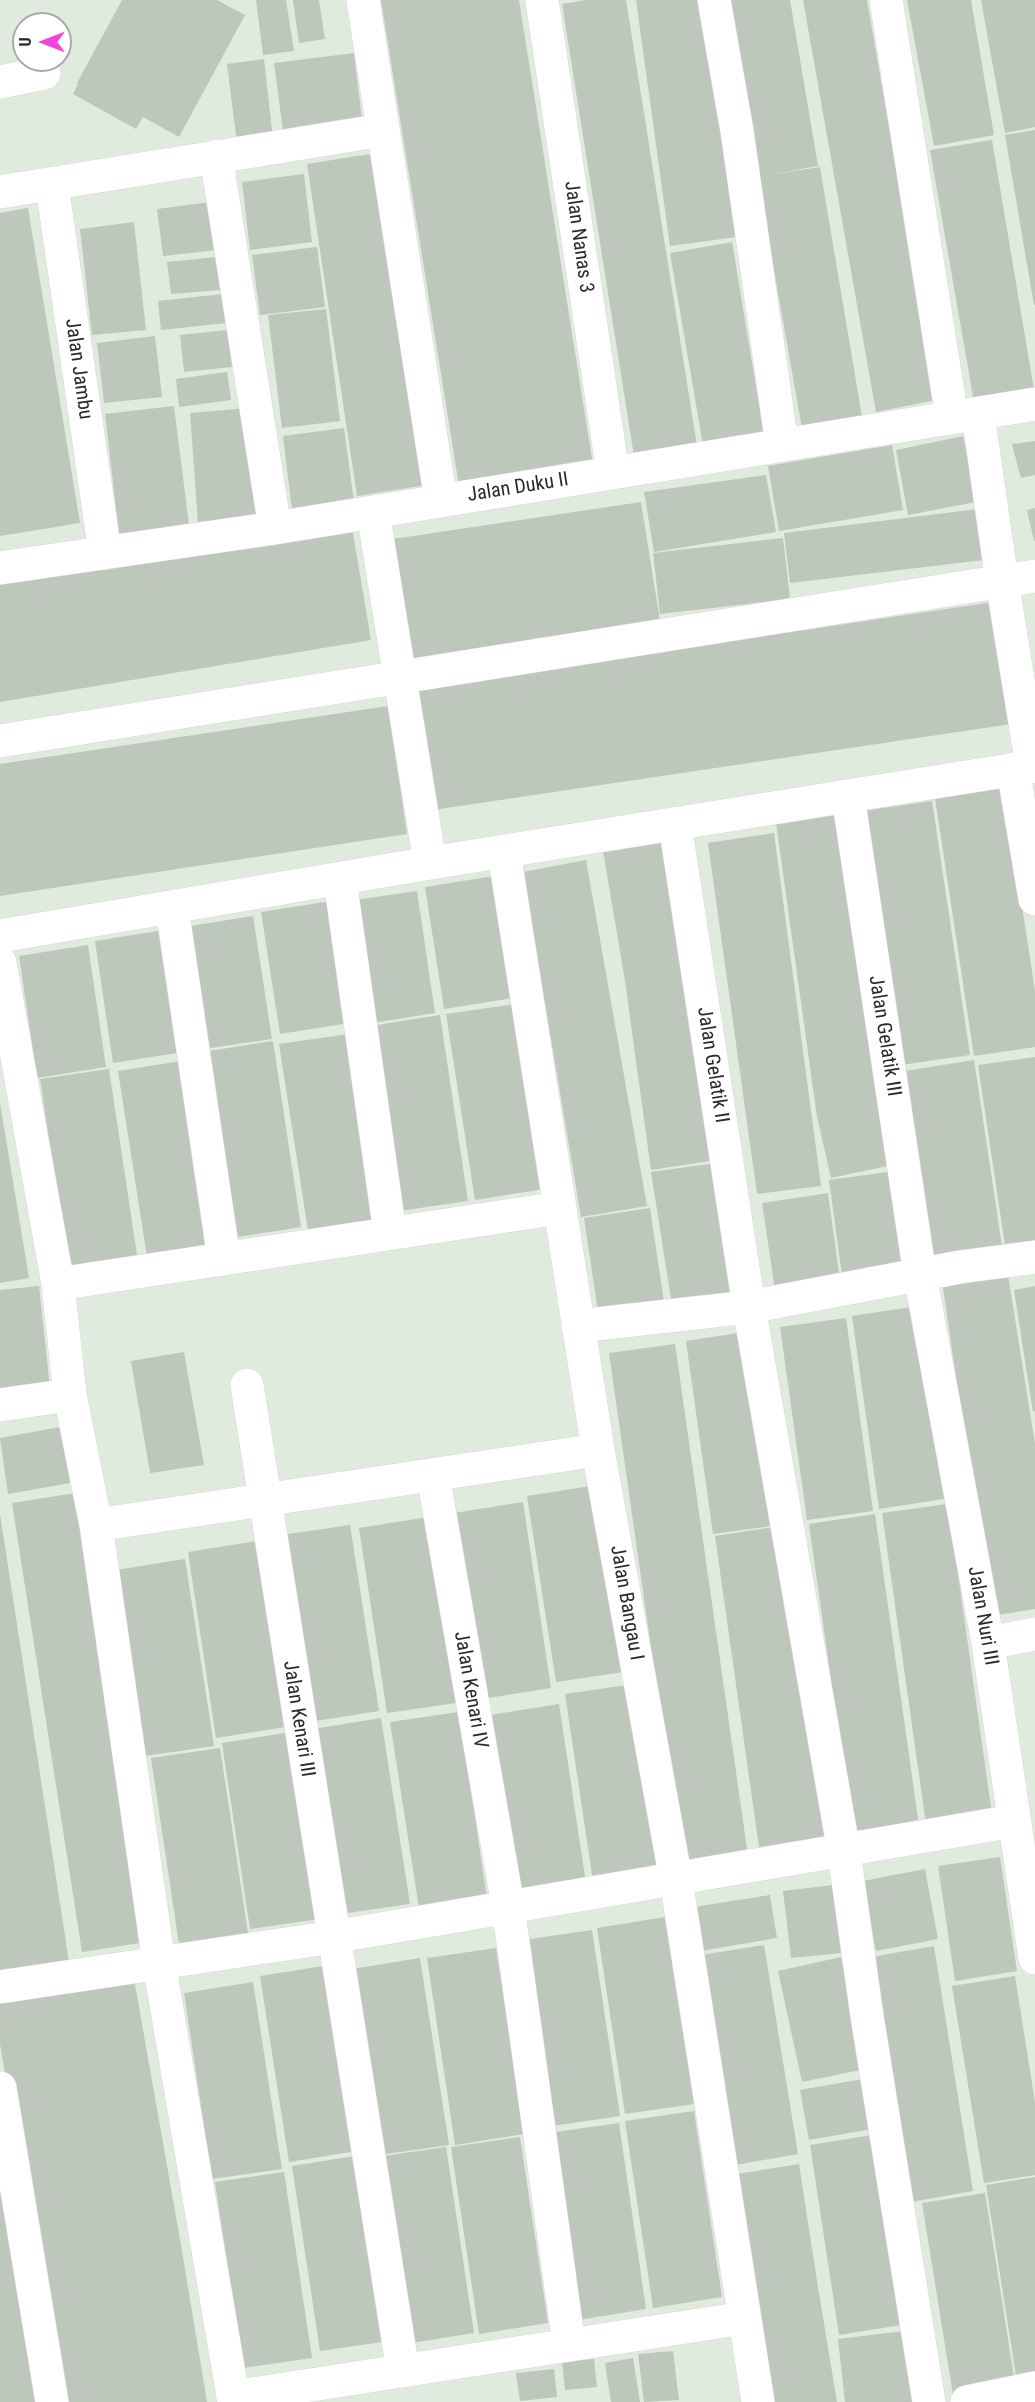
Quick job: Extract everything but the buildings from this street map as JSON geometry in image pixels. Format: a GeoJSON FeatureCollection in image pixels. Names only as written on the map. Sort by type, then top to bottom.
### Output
{"type":"FeatureCollection","features":[{"type":"Feature","properties":{"kind":"street"},"geometry":{"type":"LineString","coordinates":[[363,0],[441,501]]}},
{"type":"Feature","properties":{"kind":"street","name":"Jalan Nanas 3"},"geometry":{"type":"LineString","coordinates":[[542,0],[613,473]]}},
{"type":"Feature","properties":{"kind":"street"},"geometry":{"type":"LineString","coordinates":[[714,0],[737,131],[782,445]]}},
{"type":"Feature","properties":{"kind":"street"},"geometry":{"type":"LineString","coordinates":[[886,0],[965,416],[1002,581],[1027,767],[1035,898]]}},
{"type":"Feature","properties":{"kind":"street"},"geometry":{"type":"LineString","coordinates":[[0,82],[44,73]]}},
{"type":"Feature","properties":{"kind":"street"},"geometry":{"type":"LineString","coordinates":[[0,192],[383,130]]}},
{"type":"Feature","properties":{"kind":"street"},"geometry":{"type":"LineString","coordinates":[[216,156],[275,528]]}},
{"type":"Feature","properties":{"kind":"street","name":"Jalan Jambu"},"geometry":{"type":"LineString","coordinates":[[52,185],[105,553]]}},
{"type":"Feature","properties":{"kind":"street","name":"Jalan Duku II"},"geometry":{"type":"LineString","coordinates":[[0,568],[275,528],[1035,404]]}},
{"type":"Feature","properties":{"kind":"street"},"geometry":{"type":"LineString","coordinates":[[372,512],[430,863]]}},
{"type":"Feature","properties":{"kind":"street"},"geometry":{"type":"LineString","coordinates":[[0,741],[1035,576]]}},
{"type":"Feature","properties":{"kind":"street"},"geometry":{"type":"LineString","coordinates":[[0,936],[430,863],[1027,767]]}},
{"type":"Feature","properties":{"kind":"street","name":"Jalan Gelatik III"},"geometry":{"type":"LineString","coordinates":[[848,796],[920,1275]]}},
{"type":"Feature","properties":{"kind":"street","name":"Jalan Gelatik II"},"geometry":{"type":"LineString","coordinates":[[675,824],[749,1307],[844,1852],[867,2016],[929,2402]]}},
{"type":"Feature","properties":{"kind":"street","name":"Jalan Bangau I"},"geometry":{"type":"LineString","coordinates":[[504,852],[598,1450],[676,1880],[758,2402]]}},
{"type":"Feature","properties":{"kind":"street"},"geometry":{"type":"LineString","coordinates":[[340,880],[390,1233]]}},
{"type":"Feature","properties":{"kind":"street"},"geometry":{"type":"LineString","coordinates":[[172,908],[224,1259]]}},
{"type":"Feature","properties":{"kind":"street"},"geometry":{"type":"LineString","coordinates":[[0,963],[58,1284],[70,1395],[96,1525],[159,1963],[233,2400],[744,2318]]}},
{"type":"Feature","properties":{"kind":"street"},"geometry":{"type":"LineString","coordinates":[[58,1284],[559,1208]]}},
{"type":"Feature","properties":{"kind":"street"},"geometry":{"type":"LineString","coordinates":[[578,1326],[749,1307],[920,1275],[1035,1257]]}},
{"type":"Feature","properties":{"kind":"street","name":"Jalan Nuri III"},"geometry":{"type":"LineString","coordinates":[[920,1275],[988,1643],[1035,1958]]}},
{"type":"Feature","properties":{"kind":"street","name":"Jalan Kenari III"},"geometry":{"type":"LineString","coordinates":[[247,1385],[403,2371]]}},
{"type":"Feature","properties":{"kind":"street"},"geometry":{"type":"LineString","coordinates":[[0,1405],[70,1395]]}},
{"type":"Feature","properties":{"kind":"street"},"geometry":{"type":"LineString","coordinates":[[96,1525],[598,1450]]}},
{"type":"Feature","properties":{"kind":"street","name":"Jalan Kenari IV"},"geometry":{"type":"LineString","coordinates":[[433,1475],[508,1906],[569,2345]]}},
{"type":"Feature","properties":{"kind":"street"},"geometry":{"type":"LineString","coordinates":[[988,1643],[1035,1634]]}},
{"type":"Feature","properties":{"kind":"street"},"geometry":{"type":"LineString","coordinates":[[0,1987],[333,1937],[508,1906],[844,1852],[1014,1821]]}},
{"type":"Feature","properties":{"kind":"street"},"geometry":{"type":"LineString","coordinates":[[0,2088],[52,2402]]}},
{"type":"Feature","properties":{"kind":"street"},"geometry":{"type":"LineString","coordinates":[[967,2402],[1035,2388]]}}]}
